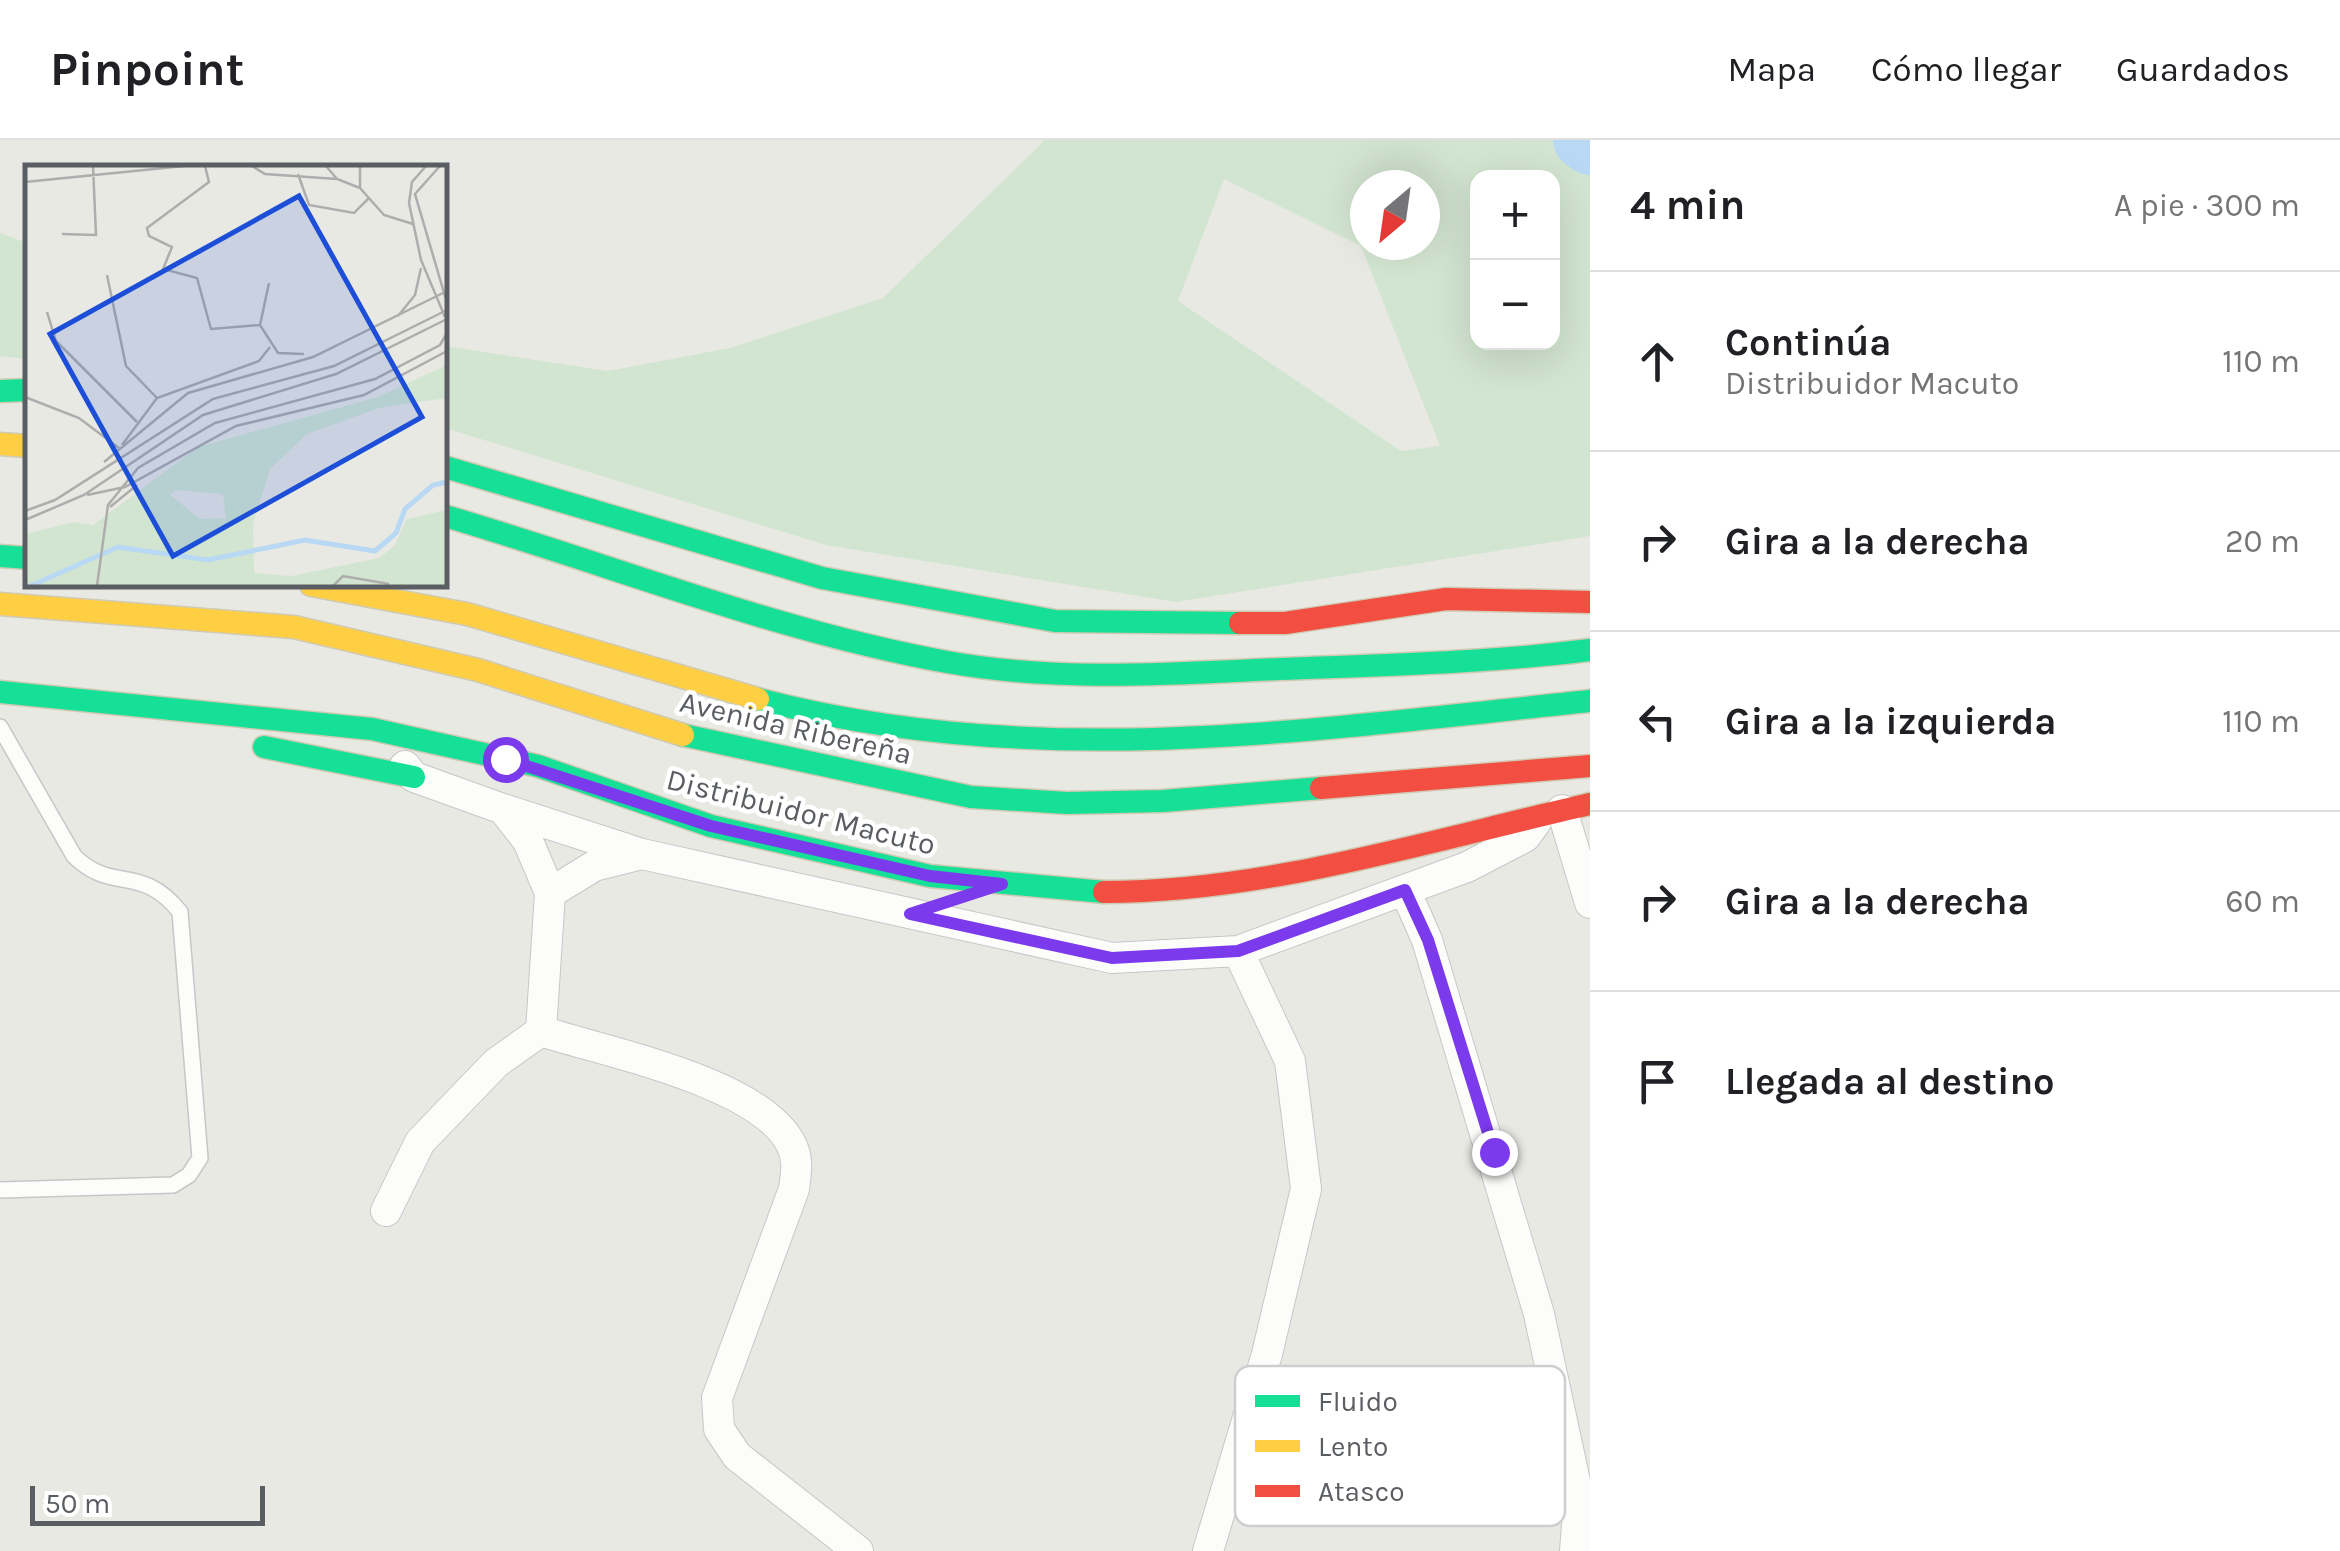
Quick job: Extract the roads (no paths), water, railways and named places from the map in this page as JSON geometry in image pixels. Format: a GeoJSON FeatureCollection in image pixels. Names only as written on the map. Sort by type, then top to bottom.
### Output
{"type":"FeatureCollection","features":[{"type":"Feature","properties":{"kind":"main road"},"geometry":{"type":"LineString","coordinates":[[0,391],[25,390]]}},
{"type":"Feature","properties":{"kind":"main road"},"geometry":{"type":"LineString","coordinates":[[0,444],[25,446]]}},
{"type":"Feature","properties":{"kind":"main road"},"geometry":{"type":"LineString","coordinates":[[448,468],[822,578],[1055,620],[1284,623],[1446,598],[1489,587],[1590,578]]}},
{"type":"Feature","properties":{"kind":"main road"},"geometry":{"type":"LineString","coordinates":[[448,517],[774,622],[1022,674],[1118,677],[1370,668],[1525,659],[1590,650]]}},
{"type":"Feature","properties":{"kind":"main road"},"geometry":{"type":"LineString","coordinates":[[0,556],[25,558]]}},
{"type":"Feature","properties":{"kind":"main road","name":"Avenida Ribereña"},"geometry":{"type":"LineString","coordinates":[[327,588],[485,618],[708,684],[896,729],[1080,743],[1289,734],[1590,701]]}},
{"type":"Feature","properties":{"kind":"main road"},"geometry":{"type":"LineString","coordinates":[[1446,598],[1590,602]]}},
{"type":"Feature","properties":{"kind":"main road","name":"Avenida Ribereña"},"geometry":{"type":"LineString","coordinates":[[0,604],[294,627],[478,670],[702,742],[970,797],[1067,803],[1163,801],[1590,766]]}},
{"type":"Feature","properties":{"kind":"main road","name":"Distribuidor Macuto"},"geometry":{"type":"LineString","coordinates":[[0,692],[372,729],[538,766],[711,826],[930,876],[1073,892],[1171,892],[1278,874],[1564,810]]}},
{"type":"Feature","properties":{"kind":"main road"},"geometry":{"type":"LineString","coordinates":[[166,709],[215,733],[271,749],[414,777]]}},
{"type":"Feature","properties":{"kind":"street"},"geometry":{"type":"LineString","coordinates":[[372,729],[414,777],[642,854],[1112,958],[1238,951],[1497,854],[1564,810],[1590,903]]}},
{"type":"Feature","properties":{"kind":"street"},"geometry":{"type":"LineString","coordinates":[[503,809],[528,840],[550,893],[541,1031]]}},
{"type":"Feature","properties":{"kind":"street"},"geometry":{"type":"LineString","coordinates":[[550,893],[594,866],[642,854]]}},
{"type":"Feature","properties":{"kind":"street"},"geometry":{"type":"LineString","coordinates":[[910,914],[1002,884]]}},
{"type":"Feature","properties":{"kind":"street"},"geometry":{"type":"LineString","coordinates":[[1405,890],[1428,940],[1539,1314],[1550,1366]]}},
{"type":"Feature","properties":{"kind":"street"},"geometry":{"type":"LineString","coordinates":[[1238,951],[1290,1061],[1306,1189],[1263,1366]]}},
{"type":"Feature","properties":{"kind":"street"},"geometry":{"type":"LineString","coordinates":[[386,1211],[420,1142],[496,1063],[541,1031]]}},
{"type":"Feature","properties":{"kind":"street"},"geometry":{"type":"LineString","coordinates":[[541,1031],[664,1067],[746,1102],[772,1119],[791,1143],[798,1163],[794,1190],[717,1398],[719,1429],[738,1456],[858,1551]]}},
{"type":"Feature","properties":{"kind":"street"},"geometry":{"type":"LineString","coordinates":[[1565,1435],[1579,1500],[1575,1551]]}},
{"type":"Feature","properties":{"kind":"street"},"geometry":{"type":"LineString","coordinates":[[1208,1551],[1235,1461]]}},
{"type":"Feature","properties":{"kind":"lane"},"geometry":{"type":"LineString","coordinates":[[0,727],[74,856],[92,874],[140,880],[165,893],[180,912],[200,1158],[189,1175],[173,1185],[0,1190]]}},
{"type":"Feature","properties":{"kind":"waterway"},"geometry":{"type":"LineString","coordinates":[[1582,140],[1590,146]]}}]}
